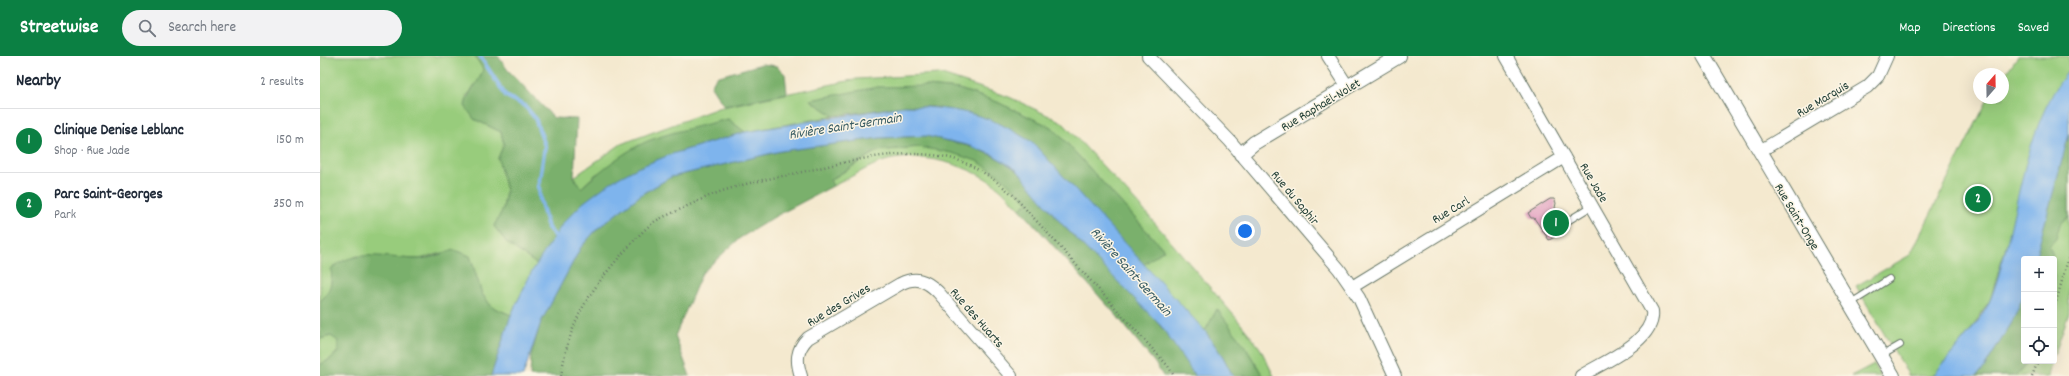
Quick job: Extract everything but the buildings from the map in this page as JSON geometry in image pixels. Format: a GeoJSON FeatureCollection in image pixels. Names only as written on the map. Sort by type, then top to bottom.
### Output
{"type":"FeatureCollection","features":[{"type":"Feature","properties":{"kind":"street","name":"Rue du Saphir"},"geometry":{"type":"LineString","coordinates":[[1148,56],[1241,154],[1352,286],[1368,316],[1395,376]]}},
{"type":"Feature","properties":{"kind":"street"},"geometry":{"type":"LineString","coordinates":[[1328,56],[1348,87]]}},
{"type":"Feature","properties":{"kind":"street","name":"Rue Raphaël-Nolet"},"geometry":{"type":"LineString","coordinates":[[1241,154],[1254,143],[1399,56]]}},
{"type":"Feature","properties":{"kind":"street","name":"Rue Jade"},"geometry":{"type":"LineString","coordinates":[[1506,56],[1649,303],[1653,318],[1652,325],[1645,335],[1581,376]]}},
{"type":"Feature","properties":{"kind":"street","name":"Rue Saint-Onge"},"geometry":{"type":"LineString","coordinates":[[1704,56],[1893,376]]}},
{"type":"Feature","properties":{"kind":"street","name":"Rue Marquis"},"geometry":{"type":"LineString","coordinates":[[1760,151],[1867,87],[1878,76],[1888,56]]}},
{"type":"Feature","properties":{"kind":"street","name":"Rue Carl"},"geometry":{"type":"LineString","coordinates":[[1352,286],[1564,157]]}},
{"type":"Feature","properties":{"kind":"street","name":"Rue des Grives"},"geometry":{"type":"LineString","coordinates":[[801,376],[798,367],[798,354],[803,342],[808,338],[900,284],[912,279],[921,280]]}},
{"type":"Feature","properties":{"kind":"street","name":"Rue des Huarts"},"geometry":{"type":"LineString","coordinates":[[921,280],[938,292],[1011,376]]}},
{"type":"Feature","properties":{"kind":"lane"},"geometry":{"type":"LineString","coordinates":[[1566,222],[1592,206]]}},
{"type":"Feature","properties":{"kind":"lane"},"geometry":{"type":"LineString","coordinates":[[1851,303],[1889,279]]}},
{"type":"Feature","properties":{"kind":"lane"},"geometry":{"type":"LineString","coordinates":[[1881,356],[1900,344]]}},
{"type":"Feature","properties":{"kind":"path"},"geometry":{"type":"LineString","coordinates":[[561,376],[565,350],[580,310],[599,281],[643,232],[655,222],[708,196],[732,187],[857,159],[888,155],[925,154],[941,156],[968,164],[983,172],[1013,195],[1168,366],[1174,376]]}},
{"type":"Feature","properties":{"kind":"path"},"geometry":{"type":"LineString","coordinates":[[2057,299],[2069,256]]}},
{"type":"Feature","properties":{"kind":"path"},"geometry":{"type":"LineString","coordinates":[[2032,376],[2037,364]]}},
{"type":"Feature","properties":{"kind":"green space"},"geometry":{"type":"Polygon","coordinates":[[[320,56],[475,56],[483,69],[481,78],[466,97],[474,119],[501,132],[504,144],[498,158],[506,191],[503,209],[494,226],[507,243],[538,265],[531,273],[511,315],[492,307],[482,294],[470,256],[454,250],[419,259],[357,256],[331,269],[332,278],[330,287],[320,301],[320,56]]]}},
{"type":"Feature","properties":{"kind":"green space"},"geometry":{"type":"Polygon","coordinates":[[[475,56],[498,56],[507,69],[554,118],[577,119],[574,177],[581,188],[604,168],[630,150],[658,137],[728,119],[745,132],[672,154],[548,249],[538,265],[507,243],[494,226],[503,209],[506,191],[498,158],[504,144],[501,132],[474,119],[465,106],[468,96],[479,79],[483,69],[475,56]]]}},
{"type":"Feature","properties":{"kind":"green space"},"geometry":{"type":"Polygon","coordinates":[[[2018,56],[2069,56],[2069,70],[2008,240],[1990,300],[1969,333],[1933,376],[1909,376],[1856,286],[1910,255],[1986,104],[2009,104],[2009,69],[2018,56]]]}},
{"type":"Feature","properties":{"kind":"green space"},"geometry":{"type":"Polygon","coordinates":[[[762,64],[777,66],[785,74],[787,93],[724,106],[711,86],[716,77],[762,64]]]}},
{"type":"Feature","properties":{"kind":"green space"},"geometry":{"type":"Polygon","coordinates":[[[939,74],[1009,97],[1062,122],[1141,207],[1237,319],[1260,348],[1274,376],[1263,376],[1244,345],[1217,310],[1205,331],[1143,265],[1164,250],[1053,128],[997,102],[959,89],[927,86],[811,100],[834,116],[745,132],[728,119],[596,174],[581,188],[574,177],[621,144],[718,108],[857,79],[939,74]]]}},
{"type":"Feature","properties":{"kind":"green space"},"geometry":{"type":"Polygon","coordinates":[[[927,86],[959,89],[997,102],[1053,128],[1164,250],[1143,265],[1032,142],[1000,124],[975,115],[934,107],[904,106],[834,116],[810,100],[877,87],[927,86]]]}},
{"type":"Feature","properties":{"kind":"green space"},"geometry":{"type":"Polygon","coordinates":[[[2069,134],[2069,313],[2057,347],[2057,256],[2036,256],[2069,134]]]}},
{"type":"Feature","properties":{"kind":"green space"},"geometry":{"type":"Polygon","coordinates":[[[2069,134],[2069,217],[2060,224],[2056,239],[2049,246],[2052,256],[2036,256],[2069,134]]]}},
{"type":"Feature","properties":{"kind":"green space"},"geometry":{"type":"Polygon","coordinates":[[[926,136],[961,144],[984,152],[1016,170],[1027,181],[1061,223],[1150,314],[1182,354],[1195,376],[1163,376],[1155,363],[1117,316],[1020,209],[1028,202],[1000,176],[977,161],[952,153],[919,147],[877,151],[830,180],[833,186],[776,216],[740,238],[702,273],[675,336],[690,376],[530,376],[531,355],[541,322],[581,247],[598,228],[642,194],[671,177],[781,151],[880,138],[926,136]]]}},
{"type":"Feature","properties":{"kind":"green space"},"geometry":{"type":"Polygon","coordinates":[[[919,147],[956,153],[977,161],[998,174],[1029,202],[1020,209],[999,188],[980,176],[955,165],[928,159],[901,158],[888,160],[868,168],[833,186],[829,181],[877,151],[919,147]]]}},
{"type":"Feature","properties":{"kind":"green space"},"geometry":{"type":"Polygon","coordinates":[[[454,250],[470,256],[482,294],[492,307],[511,315],[491,376],[320,376],[320,365],[338,352],[338,341],[331,336],[320,339],[320,301],[330,287],[332,278],[331,269],[340,262],[361,256],[422,259],[454,250]]]}},
{"type":"Feature","properties":{"kind":"green space"},"geometry":{"type":"Polygon","coordinates":[[[2021,301],[2021,364],[2051,364],[2048,376],[1976,376],[1982,371],[2011,324],[2021,301]]]}},
{"type":"Feature","properties":{"kind":"green space"},"geometry":{"type":"Polygon","coordinates":[[[2021,301],[2021,364],[2026,364],[2015,376],[1976,376],[1982,371],[2011,324],[2021,301]]]}},
{"type":"Feature","properties":{"kind":"green space"},"geometry":{"type":"Polygon","coordinates":[[[1217,309],[1244,345],[1263,376],[1233,376],[1223,357],[1205,331],[1217,309]]]}},
{"type":"Feature","properties":{"kind":"green space"},"geometry":{"type":"Polygon","coordinates":[[[331,336],[338,340],[338,351],[330,359],[320,365],[320,339],[331,336]]]}},
{"type":"Feature","properties":{"kind":"green space"},"geometry":{"type":"Polygon","coordinates":[[[1874,364],[1881,376],[1851,376],[1874,364]]]}},
{"type":"Feature","properties":{"kind":"water"},"geometry":{"type":"Polygon","coordinates":[[[2069,70],[2069,134],[2036,256],[2021,256],[2021,301],[2011,324],[1982,371],[1975,376],[1933,376],[1973,328],[1991,298],[2008,240],[2030,150],[2040,121],[2053,94],[2069,70]]]}},
{"type":"Feature","properties":{"kind":"water","name":"Rivière Saint-Germain"},"geometry":{"type":"Polygon","coordinates":[[[904,106],[941,108],[977,115],[1004,126],[1032,142],[1205,331],[1223,357],[1233,376],[1195,376],[1161,326],[1061,223],[1017,170],[993,155],[967,145],[926,136],[880,138],[781,151],[671,177],[642,194],[598,228],[581,247],[541,322],[523,376],[491,376],[511,315],[531,273],[563,223],[584,202],[611,182],[637,168],[672,154],[745,132],[904,106]]]}},
{"type":"Feature","properties":{"kind":"waterway"},"geometry":{"type":"LineString","coordinates":[[480,56],[506,96],[525,106],[535,118],[545,146],[539,186],[540,199],[548,228],[558,239]]}},
{"type":"Feature","properties":{"kind":"place","name":"Parc Saint-Georges"},"geometry":{"type":"Point","coordinates":[1978,199]}},
{"type":"Feature","properties":{"kind":"place","name":"Clinique Denise Leblanc"},"geometry":{"type":"Point","coordinates":[1556,223]}}]}
